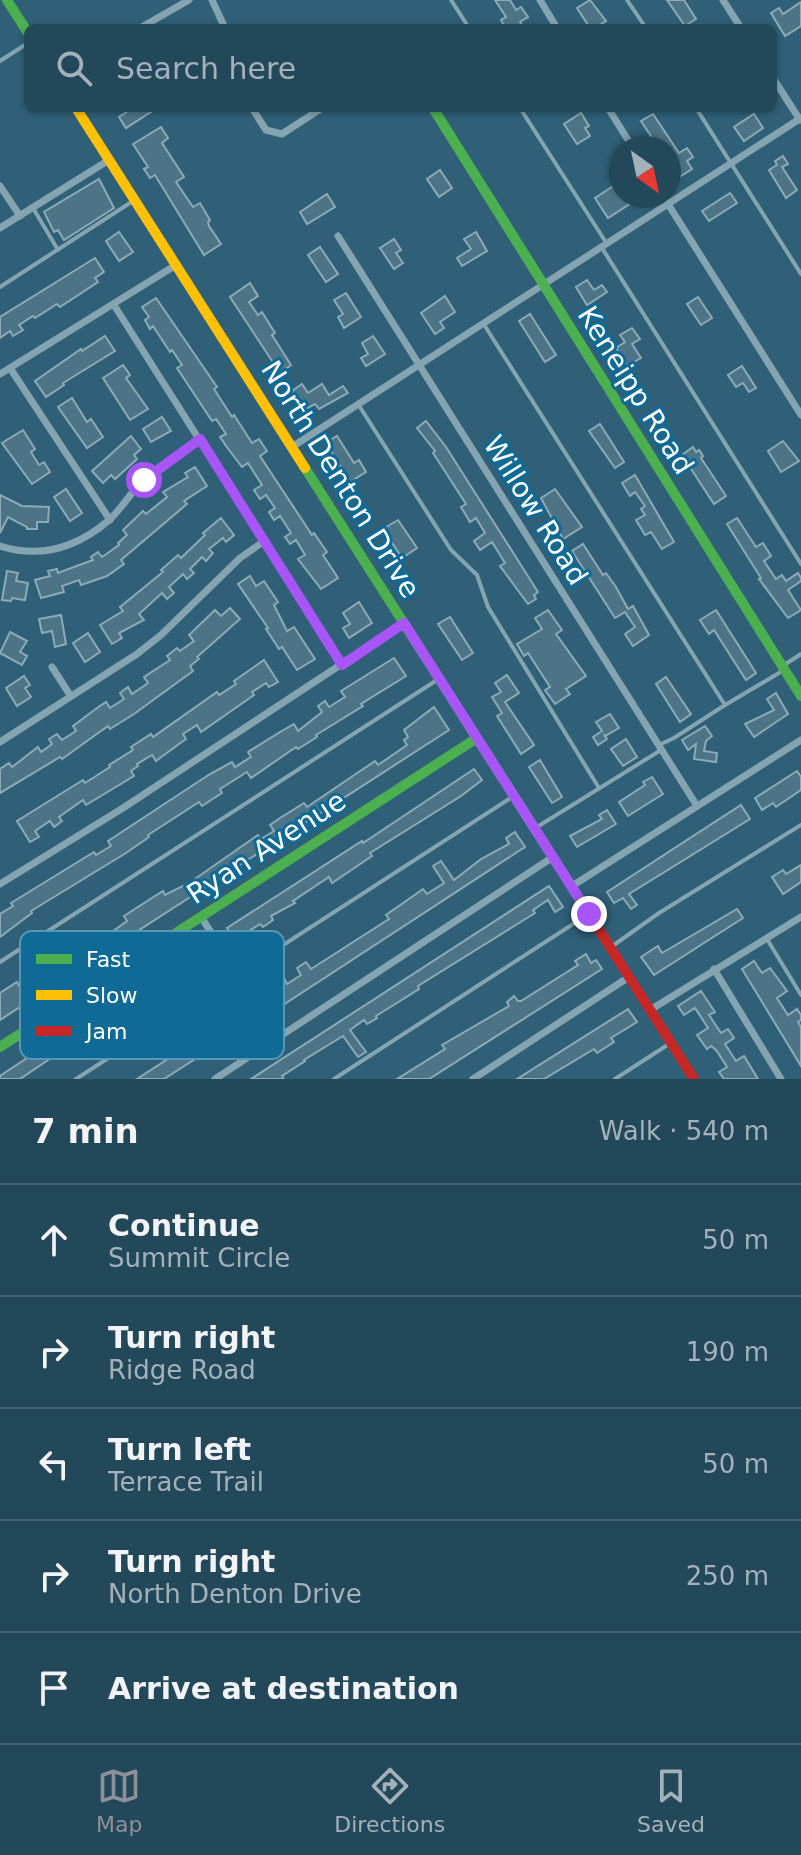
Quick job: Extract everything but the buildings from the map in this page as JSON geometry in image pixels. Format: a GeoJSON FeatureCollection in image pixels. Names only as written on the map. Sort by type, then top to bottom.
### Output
{"type":"FeatureCollection","features":[{"type":"Feature","properties":{"kind":"street"},"geometry":{"type":"LineString","coordinates":[[7,0],[24,27]]}},
{"type":"Feature","properties":{"kind":"street"},"geometry":{"type":"LineString","coordinates":[[147,24],[189,0]]}},
{"type":"Feature","properties":{"kind":"street"},"geometry":{"type":"LineString","coordinates":[[212,0],[223,24]]}},
{"type":"Feature","properties":{"kind":"street"},"geometry":{"type":"LineString","coordinates":[[723,0],[738,24]]}},
{"type":"Feature","properties":{"kind":"street"},"geometry":{"type":"LineString","coordinates":[[544,1],[555,24]]}},
{"type":"Feature","properties":{"kind":"street"},"geometry":{"type":"LineString","coordinates":[[681,196],[800,120],[777,84]]}},
{"type":"Feature","properties":{"kind":"street","name":"North Denton Drive"},"geometry":{"type":"LineString","coordinates":[[79,112],[694,1079]]}},
{"type":"Feature","properties":{"kind":"street"},"geometry":{"type":"LineString","coordinates":[[255,112],[266,130],[282,134],[316,112]]}},
{"type":"Feature","properties":{"kind":"street","name":"Keneipp Road"},"geometry":{"type":"LineString","coordinates":[[435,112],[801,696]]}},
{"type":"Feature","properties":{"kind":"street"},"geometry":{"type":"LineString","coordinates":[[610,112],[626,136]]}},
{"type":"Feature","properties":{"kind":"street"},"geometry":{"type":"LineString","coordinates":[[0,228],[109,160]]}},
{"type":"Feature","properties":{"kind":"street"},"geometry":{"type":"LineString","coordinates":[[0,186],[20,216]]}},
{"type":"Feature","properties":{"kind":"street"},"geometry":{"type":"LineString","coordinates":[[292,447],[662,208]]}},
{"type":"Feature","properties":{"kind":"street"},"geometry":{"type":"LineString","coordinates":[[671,208],[801,415]]}},
{"type":"Feature","properties":{"kind":"street","name":"Willow Road"},"geometry":{"type":"LineString","coordinates":[[338,236],[697,806]]}},
{"type":"Feature","properties":{"kind":"street"},"geometry":{"type":"LineString","coordinates":[[0,374],[176,265]]}},
{"type":"Feature","properties":{"kind":"street"},"geometry":{"type":"LineString","coordinates":[[114,305],[342,665]]}},
{"type":"Feature","properties":{"kind":"street"},"geometry":{"type":"LineString","coordinates":[[10,368],[110,520]]}},
{"type":"Feature","properties":{"kind":"street"},"geometry":{"type":"LineString","coordinates":[[0,546],[34,553],[52,552],[74,543],[110,520],[144,480],[200,439]]}},
{"type":"Feature","properties":{"kind":"street"},"geometry":{"type":"LineString","coordinates":[[0,742],[137,654],[161,635],[240,558],[263,542]]}},
{"type":"Feature","properties":{"kind":"street"},"geometry":{"type":"LineString","coordinates":[[0,884],[123,808],[404,623]]}},
{"type":"Feature","properties":{"kind":"street"},"geometry":{"type":"LineString","coordinates":[[52,667],[70,695]]}},
{"type":"Feature","properties":{"kind":"street","name":"Ryan Avenue"},"geometry":{"type":"LineString","coordinates":[[179,931],[477,738]]}},
{"type":"Feature","properties":{"kind":"street"},"geometry":{"type":"LineString","coordinates":[[572,886],[801,740]]}},
{"type":"Feature","properties":{"kind":"street"},"geometry":{"type":"LineString","coordinates":[[284,1035],[553,857]]}},
{"type":"Feature","properties":{"kind":"street"},"geometry":{"type":"LineString","coordinates":[[201,917],[210,931]]}},
{"type":"Feature","properties":{"kind":"street"},"geometry":{"type":"LineString","coordinates":[[650,1010],[801,917]]}},
{"type":"Feature","properties":{"kind":"street"},"geometry":{"type":"LineString","coordinates":[[714,969],[781,1079]]}},
{"type":"Feature","properties":{"kind":"street"},"geometry":{"type":"LineString","coordinates":[[473,1079],[629,977]]}},
{"type":"Feature","properties":{"kind":"street","name":"Ryan Avenue"},"geometry":{"type":"LineString","coordinates":[[0,1047],[20,1034]]}},
{"type":"Feature","properties":{"kind":"street"},"geometry":{"type":"LineString","coordinates":[[215,1079],[247,1059]]}},
{"type":"Feature","properties":{"kind":"lane"},"geometry":{"type":"LineString","coordinates":[[451,0],[466,24]]}},
{"type":"Feature","properties":{"kind":"lane"},"geometry":{"type":"LineString","coordinates":[[627,0],[643,24]]}},
{"type":"Feature","properties":{"kind":"lane"},"geometry":{"type":"LineString","coordinates":[[0,61],[24,46]]}},
{"type":"Feature","properties":{"kind":"lane"},"geometry":{"type":"LineString","coordinates":[[522,112],[801,564]]}},
{"type":"Feature","properties":{"kind":"lane"},"geometry":{"type":"LineString","coordinates":[[699,112],[801,274]]}},
{"type":"Feature","properties":{"kind":"lane"},"geometry":{"type":"LineString","coordinates":[[0,287],[135,200]]}},
{"type":"Feature","properties":{"kind":"lane"},"geometry":{"type":"LineString","coordinates":[[33,208],[58,250]]}},
{"type":"Feature","properties":{"kind":"lane"},"geometry":{"type":"LineString","coordinates":[[483,323],[725,705]]}},
{"type":"Feature","properties":{"kind":"lane"},"geometry":{"type":"LineString","coordinates":[[358,404],[451,550],[477,575],[488,607],[599,788]]}},
{"type":"Feature","properties":{"kind":"lane"},"geometry":{"type":"LineString","coordinates":[[535,828],[801,654]]}},
{"type":"Feature","properties":{"kind":"lane"},"geometry":{"type":"LineString","coordinates":[[48,931],[439,679]]}},
{"type":"Feature","properties":{"kind":"lane"},"geometry":{"type":"LineString","coordinates":[[284,945],[514,796]]}},
{"type":"Feature","properties":{"kind":"lane"},"geometry":{"type":"LineString","coordinates":[[610,947],[801,825]]}},
{"type":"Feature","properties":{"kind":"lane"},"geometry":{"type":"LineString","coordinates":[[334,1079],[589,914]]}},
{"type":"Feature","properties":{"kind":"lane"},"geometry":{"type":"LineString","coordinates":[[766,938],[801,995]]}},
{"type":"Feature","properties":{"kind":"lane"},"geometry":{"type":"LineString","coordinates":[[0,962],[20,949]]}},
{"type":"Feature","properties":{"kind":"lane"},"geometry":{"type":"LineString","coordinates":[[615,1079],[671,1043]]}},
{"type":"Feature","properties":{"kind":"lane"},"geometry":{"type":"LineString","coordinates":[[76,1079],[107,1059]]}},
{"type":"Feature","properties":{"kind":"traffic: fast"},"geometry":{"type":"LineString","coordinates":[[7,0],[24,27]]}},
{"type":"Feature","properties":{"kind":"traffic: fast"},"geometry":{"type":"LineString","coordinates":[[436,112],[801,696]]}},
{"type":"Feature","properties":{"kind":"traffic: fast"},"geometry":{"type":"LineString","coordinates":[[305,468],[596,925]]}},
{"type":"Feature","properties":{"kind":"traffic: fast"},"geometry":{"type":"LineString","coordinates":[[179,931],[477,738]]}},
{"type":"Feature","properties":{"kind":"traffic: fast"},"geometry":{"type":"LineString","coordinates":[[0,1047],[20,1034]]}},
{"type":"Feature","properties":{"kind":"traffic: slow"},"geometry":{"type":"LineString","coordinates":[[79,112],[305,468]]}},
{"type":"Feature","properties":{"kind":"traffic: jam"},"geometry":{"type":"LineString","coordinates":[[596,925],[694,1079]]}},
{"type":"Feature","properties":{"kind":"route"},"geometry":{"type":"LineString","coordinates":[[144,480],[200,439],[342,665],[404,623],[589,914]]}}]}
